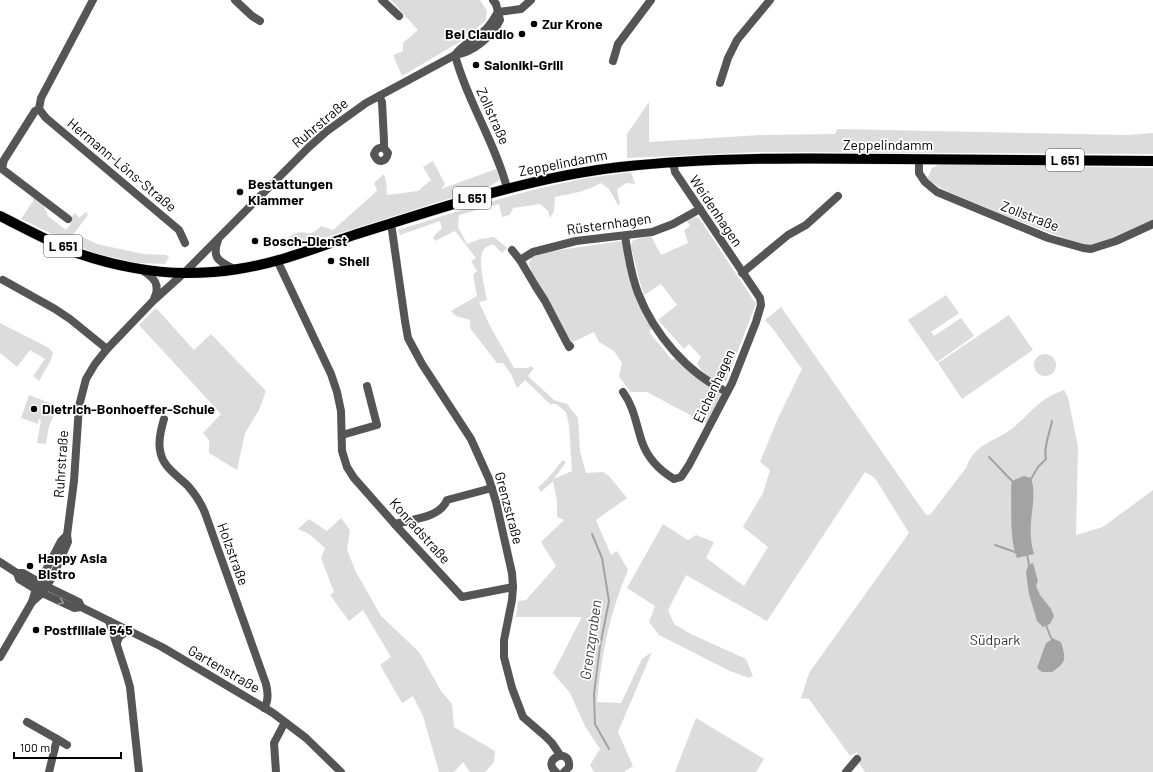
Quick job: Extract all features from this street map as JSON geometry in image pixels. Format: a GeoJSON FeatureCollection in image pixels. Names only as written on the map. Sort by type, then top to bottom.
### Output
{"type":"FeatureCollection","features":[{"type":"Feature","properties":{"kind":"main road","name":"Zeppelindamm"},"geometry":{"type":"LineString","coordinates":[[0,216],[81,254],[140,268],[184,273],[236,270],[277,260],[391,223],[508,188],[570,174],[616,167],[750,158],[1153,160]]}},
{"type":"Feature","properties":{"kind":"street"},"geometry":{"type":"LineString","coordinates":[[68,219],[2,169],[4,160],[35,111],[39,109],[41,98],[93,0]]}},
{"type":"Feature","properties":{"kind":"street"},"geometry":{"type":"LineString","coordinates":[[235,0],[252,16],[260,20]]}},
{"type":"Feature","properties":{"kind":"street"},"geometry":{"type":"LineString","coordinates":[[382,0],[399,16]]}},
{"type":"Feature","properties":{"kind":"street"},"geometry":{"type":"LineString","coordinates":[[494,0],[498,12],[521,9],[531,0]]}},
{"type":"Feature","properties":{"kind":"street"},"geometry":{"type":"LineString","coordinates":[[613,61],[618,44],[651,0]]}},
{"type":"Feature","properties":{"kind":"street"},"geometry":{"type":"LineString","coordinates":[[720,83],[728,58],[738,40],[770,0]]}},
{"type":"Feature","properties":{"kind":"street","name":"Ruhrstraße"},"geometry":{"type":"LineString","coordinates":[[0,657],[32,602],[62,558],[68,542],[67,535],[74,481],[77,422],[81,395],[92,369],[107,349],[153,301],[184,273],[318,139],[350,113],[379,96],[455,55],[464,54],[490,35],[500,20],[498,12]]}},
{"type":"Feature","properties":{"kind":"street","name":"Zollstraße"},"geometry":{"type":"LineString","coordinates":[[455,55],[462,79],[500,165],[508,188]]}},
{"type":"Feature","properties":{"kind":"street"},"geometry":{"type":"LineString","coordinates":[[379,96],[382,102],[384,148]]}},
{"type":"Feature","properties":{"kind":"street","name":"Hermann-Löns-Straße"},"geometry":{"type":"LineString","coordinates":[[39,109],[46,118],[179,230],[185,243]]}},
{"type":"Feature","properties":{"kind":"street","name":"Zollstraße"},"geometry":{"type":"LineString","coordinates":[[919,159],[919,173],[925,182],[937,192],[1048,238],[1083,248],[1091,249],[1116,241],[1153,224]]}},
{"type":"Feature","properties":{"kind":"street","name":"Weidenhagen"},"geometry":{"type":"LineString","coordinates":[[673,162],[675,172],[760,298],[761,303]]}},
{"type":"Feature","properties":{"kind":"street"},"geometry":{"type":"LineString","coordinates":[[742,273],[788,235],[806,225],[838,196]]}},
{"type":"Feature","properties":{"kind":"street","name":"Rüsternhagen"},"geometry":{"type":"LineString","coordinates":[[520,260],[533,252],[551,246],[576,241],[652,232],[673,224],[700,209]]}},
{"type":"Feature","properties":{"kind":"street","name":"Grenzstraße"},"geometry":{"type":"LineString","coordinates":[[391,223],[404,321],[408,338],[422,364],[470,439],[489,479],[506,541],[514,587],[504,640],[504,657],[512,688],[523,717],[545,736],[560,755],[565,757],[568,761],[568,767],[564,772]]}},
{"type":"Feature","properties":{"kind":"street"},"geometry":{"type":"LineString","coordinates":[[625,236],[632,273],[638,293],[652,322],[669,345],[683,360],[718,388],[728,392]]}},
{"type":"Feature","properties":{"kind":"street"},"geometry":{"type":"LineString","coordinates":[[220,237],[215,248],[216,255],[221,263],[236,270]]}},
{"type":"Feature","properties":{"kind":"street"},"geometry":{"type":"LineString","coordinates":[[512,250],[520,260],[545,301],[568,347],[570,346]]}},
{"type":"Feature","properties":{"kind":"street","name":"Konradstraße"},"geometry":{"type":"LineString","coordinates":[[277,260],[332,374],[340,411],[342,451],[347,467],[354,478],[462,597],[514,587]]}},
{"type":"Feature","properties":{"kind":"street"},"geometry":{"type":"LineString","coordinates":[[140,268],[154,278],[158,291],[153,301]]}},
{"type":"Feature","properties":{"kind":"street"},"geometry":{"type":"LineString","coordinates":[[3,280],[55,309],[70,319],[107,349]]}},
{"type":"Feature","properties":{"kind":"street","name":"Eichenhagen"},"geometry":{"type":"LineString","coordinates":[[623,392],[632,406],[642,442],[652,460],[666,474],[674,479],[682,477],[728,392],[756,322],[761,303]]}},
{"type":"Feature","properties":{"kind":"street"},"geometry":{"type":"LineString","coordinates":[[342,434],[378,425],[367,386]]}},
{"type":"Feature","properties":{"kind":"street","name":"Holzstraße"},"geometry":{"type":"LineString","coordinates":[[164,419],[160,434],[159,446],[161,456],[167,467],[194,493],[205,513],[266,684],[268,694],[264,708]]}},
{"type":"Feature","properties":{"kind":"street"},"geometry":{"type":"LineString","coordinates":[[395,524],[434,514],[444,506],[447,500],[492,488]]}},
{"type":"Feature","properties":{"kind":"street","name":"Gartenstraße"},"geometry":{"type":"LineString","coordinates":[[0,562],[17,573],[20,579],[79,602],[81,607],[162,647],[264,708],[306,738],[341,772]]}},
{"type":"Feature","properties":{"kind":"street"},"geometry":{"type":"LineString","coordinates":[[109,621],[130,688],[139,772]]}},
{"type":"Feature","properties":{"kind":"street"},"geometry":{"type":"LineString","coordinates":[[117,643],[119,637],[128,630]]}},
{"type":"Feature","properties":{"kind":"street"},"geometry":{"type":"LineString","coordinates":[[27,722],[67,745]]}},
{"type":"Feature","properties":{"kind":"street"},"geometry":{"type":"LineString","coordinates":[[276,772],[274,743],[285,722]]}},
{"type":"Feature","properties":{"kind":"street"},"geometry":{"type":"LineString","coordinates":[[49,772],[57,739]]}},
{"type":"Feature","properties":{"kind":"street"},"geometry":{"type":"LineString","coordinates":[[556,772],[552,768],[552,763],[554,758],[560,755]]}},
{"type":"Feature","properties":{"kind":"street"},"geometry":{"type":"LineString","coordinates":[[846,772],[857,759]]}},
{"type":"Feature","properties":{"kind":"green space"},"geometry":{"type":"Polygon","coordinates":[[[391,0],[480,0],[487,11],[486,20],[463,40],[402,76],[393,55],[403,51],[403,43],[418,30],[391,0]]]}},
{"type":"Feature","properties":{"kind":"green space"},"geometry":{"type":"Polygon","coordinates":[[[649,102],[649,142],[760,135],[835,134],[837,129],[1128,135],[1153,133],[1153,154],[759,152],[627,158],[627,134],[649,102]]]}},
{"type":"Feature","properties":{"kind":"green space"},"geometry":{"type":"Polygon","coordinates":[[[433,161],[445,184],[441,189],[496,169],[500,180],[492,185],[290,249],[284,240],[296,233],[311,233],[321,226],[333,230],[377,191],[374,183],[384,174],[387,195],[418,191],[431,180],[423,167],[433,161]]]}},
{"type":"Feature","properties":{"kind":"green space"},"geometry":{"type":"Polygon","coordinates":[[[940,164],[1153,168],[1153,222],[1095,246],[1077,243],[1006,216],[944,190],[927,179],[932,168],[940,164]]]}},
{"type":"Feature","properties":{"kind":"green space"},"geometry":{"type":"Polygon","coordinates":[[[631,172],[635,184],[627,183],[617,189],[620,204],[618,205],[609,189],[601,183],[585,190],[555,197],[554,211],[550,218],[548,211],[540,204],[513,208],[510,215],[502,217],[499,204],[459,215],[458,227],[467,244],[480,239],[494,237],[507,248],[502,253],[493,244],[486,247],[482,252],[481,265],[487,300],[479,302],[490,326],[514,368],[528,368],[531,366],[534,368],[528,376],[554,400],[567,404],[578,418],[580,451],[586,473],[603,472],[609,476],[627,498],[596,520],[611,555],[617,551],[628,570],[616,602],[607,634],[597,702],[621,703],[642,659],[652,652],[618,732],[633,766],[624,772],[594,772],[590,765],[600,749],[585,726],[570,693],[553,673],[582,617],[516,617],[518,601],[526,600],[556,566],[541,542],[564,520],[557,517],[557,501],[553,481],[541,492],[538,487],[548,478],[563,460],[566,462],[554,479],[572,471],[569,425],[566,412],[556,404],[550,404],[525,380],[517,388],[511,374],[503,363],[497,363],[470,328],[470,320],[456,316],[451,311],[477,296],[473,275],[477,271],[471,261],[476,258],[455,231],[435,241],[433,237],[442,228],[440,221],[400,235],[398,230],[532,190],[584,179],[631,172]]]}},
{"type":"Feature","properties":{"kind":"green space"},"geometry":{"type":"Polygon","coordinates":[[[34,196],[43,203],[48,216],[66,230],[71,224],[68,221],[75,213],[79,218],[86,212],[88,215],[72,236],[77,241],[81,236],[97,244],[143,254],[166,255],[169,257],[165,264],[138,263],[94,253],[62,239],[21,219],[33,201],[34,196]]]}},
{"type":"Feature","properties":{"kind":"green space"},"geometry":{"type":"Polygon","coordinates":[[[695,217],[699,218],[756,304],[726,381],[722,382],[713,380],[705,374],[697,363],[701,357],[689,344],[684,349],[658,320],[677,305],[661,284],[644,295],[631,246],[632,241],[651,236],[661,255],[688,243],[684,230],[690,226],[687,221],[695,217]]]}},
{"type":"Feature","properties":{"kind":"green space"},"geometry":{"type":"Polygon","coordinates":[[[621,241],[653,328],[649,332],[672,360],[677,357],[694,375],[722,395],[707,424],[647,392],[630,392],[619,376],[622,363],[614,351],[599,342],[594,332],[571,343],[531,270],[529,263],[532,257],[546,252],[621,241]]]}},
{"type":"Feature","properties":{"kind":"green space"},"geometry":{"type":"Polygon","coordinates":[[[946,295],[959,313],[931,332],[934,336],[961,318],[974,336],[937,362],[908,320],[946,295]]]}},
{"type":"Feature","properties":{"kind":"green space","name":"Südpark"},"geometry":{"type":"Polygon","coordinates":[[[781,307],[926,515],[930,515],[966,468],[970,459],[980,448],[1014,427],[1045,399],[1064,390],[1068,397],[1078,447],[1076,535],[1103,527],[1153,490],[1153,772],[865,772],[859,763],[857,752],[850,756],[809,699],[801,698],[809,673],[909,533],[875,478],[865,472],[767,621],[686,575],[668,610],[674,624],[693,635],[746,659],[753,676],[749,678],[730,671],[659,635],[649,622],[655,606],[627,588],[663,524],[688,540],[696,535],[714,542],[706,558],[744,586],[768,547],[743,527],[763,493],[770,470],[760,462],[779,416],[802,369],[765,320],[781,307]]]}},
{"type":"Feature","properties":{"kind":"green space"},"geometry":{"type":"Polygon","coordinates":[[[156,308],[194,350],[211,334],[266,391],[259,410],[245,433],[237,470],[209,453],[209,440],[203,433],[221,414],[139,325],[156,308]]]}},
{"type":"Feature","properties":{"kind":"green space"},"geometry":{"type":"Polygon","coordinates":[[[1009,315],[1033,350],[962,399],[938,363],[1009,315]]]}},
{"type":"Feature","properties":{"kind":"green space"},"geometry":{"type":"Polygon","coordinates":[[[0,323],[49,348],[53,353],[50,362],[39,381],[33,376],[45,359],[30,350],[17,367],[0,353],[0,323]]]}},
{"type":"Feature","properties":{"kind":"green space"},"geometry":{"type":"Polygon","coordinates":[[[1045,354],[1053,357],[1056,365],[1053,373],[1045,376],[1037,373],[1034,365],[1037,357],[1045,354]]]}},
{"type":"Feature","properties":{"kind":"green space"},"geometry":{"type":"Polygon","coordinates":[[[29,395],[58,406],[49,426],[46,444],[37,443],[41,420],[39,419],[38,424],[21,418],[29,395]]]}},
{"type":"Feature","properties":{"kind":"green space"},"geometry":{"type":"Polygon","coordinates":[[[341,518],[350,530],[347,550],[356,572],[381,616],[419,652],[441,691],[452,704],[454,727],[495,751],[494,762],[485,772],[470,772],[463,762],[454,772],[439,772],[423,716],[413,696],[402,703],[380,665],[391,657],[363,610],[349,621],[330,595],[334,592],[321,558],[325,548],[309,534],[298,529],[309,519],[327,531],[341,518]]]}},
{"type":"Feature","properties":{"kind":"green space"},"geometry":{"type":"Polygon","coordinates":[[[696,718],[764,759],[756,772],[675,772],[696,718]]]}},
{"type":"Feature","properties":{"kind":"shaded area"},"geometry":{"type":"Polygon","coordinates":[[[1024,476],[1031,478],[1033,489],[1031,542],[1034,554],[1017,558],[1014,550],[1012,532],[1011,487],[1012,481],[1024,476]]]}},
{"type":"Feature","properties":{"kind":"shaded area"},"geometry":{"type":"Polygon","coordinates":[[[1033,563],[1038,581],[1036,586],[1040,595],[1051,609],[1054,616],[1050,624],[1043,627],[1037,621],[1029,594],[1026,573],[1028,565],[1033,563]]]}},
{"type":"Feature","properties":{"kind":"shaded area"},"geometry":{"type":"Polygon","coordinates":[[[1051,638],[1061,642],[1064,652],[1064,660],[1063,663],[1052,672],[1042,672],[1037,668],[1046,643],[1051,640],[1051,638]]]}},
{"type":"Feature","properties":{"kind":"waterway"},"geometry":{"type":"LineString","coordinates":[[1031,479],[1038,467],[1046,459],[1046,445],[1052,421]]}},
{"type":"Feature","properties":{"kind":"waterway"},"geometry":{"type":"LineString","coordinates":[[989,457],[1013,482]]}},
{"type":"Feature","properties":{"kind":"waterway","name":"Grenzgraben"},"geometry":{"type":"LineString","coordinates":[[592,534],[602,558],[609,601],[600,646],[594,694],[595,724],[609,749]]}},
{"type":"Feature","properties":{"kind":"waterway"},"geometry":{"type":"LineString","coordinates":[[995,545],[1015,552],[1016,550]]}},
{"type":"Feature","properties":{"kind":"waterway"},"geometry":{"type":"LineString","coordinates":[[1027,554],[1029,565]]}},
{"type":"Feature","properties":{"kind":"waterway"},"geometry":{"type":"LineString","coordinates":[[1046,625],[1051,638]]}},
{"type":"Feature","properties":{"kind":"place","name":"Zur Krone"},"geometry":{"type":"Point","coordinates":[534,24]}},
{"type":"Feature","properties":{"kind":"place","name":"Bei Claudio"},"geometry":{"type":"Point","coordinates":[522,34]}},
{"type":"Feature","properties":{"kind":"place","name":"Saloniki-Grill"},"geometry":{"type":"Point","coordinates":[476,65]}},
{"type":"Feature","properties":{"kind":"place","name":"Bestattungen Klammer"},"geometry":{"type":"Point","coordinates":[240,192]}},
{"type":"Feature","properties":{"kind":"place","name":"Bosch-Dienst"},"geometry":{"type":"Point","coordinates":[255,241]}},
{"type":"Feature","properties":{"kind":"place","name":"Shell"},"geometry":{"type":"Point","coordinates":[331,261]}},
{"type":"Feature","properties":{"kind":"place","name":"Dietrich-Bonhoeffer-Schule"},"geometry":{"type":"Point","coordinates":[34,409]}},
{"type":"Feature","properties":{"kind":"place","name":"Happy Asia Bistro"},"geometry":{"type":"Point","coordinates":[30,566]}},
{"type":"Feature","properties":{"kind":"place","name":"Postfiliale 545"},"geometry":{"type":"Point","coordinates":[36,630]}}]}
